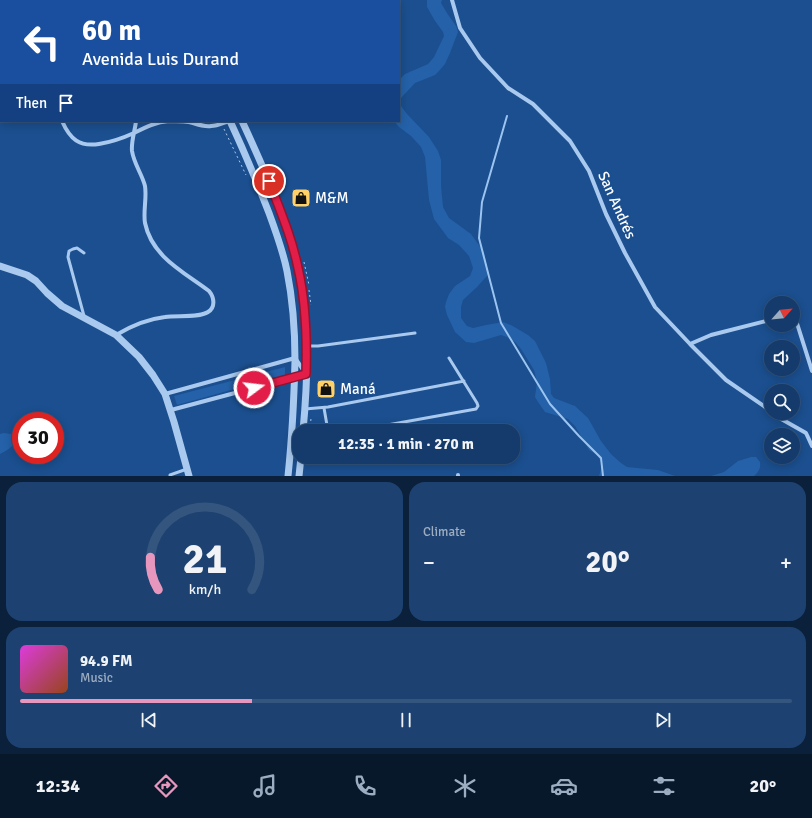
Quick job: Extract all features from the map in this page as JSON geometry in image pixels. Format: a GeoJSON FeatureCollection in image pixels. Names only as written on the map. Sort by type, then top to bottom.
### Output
{"type":"FeatureCollection","features":[{"type":"Feature","properties":{"kind":"street","name":"San Andrés"},"geometry":{"type":"LineString","coordinates":[[452,0],[460,28],[480,58],[508,88],[533,104],[570,141],[589,171],[606,214],[625,253],[655,307],[726,380],[764,406]]}},
{"type":"Feature","properties":{"kind":"street"},"geometry":{"type":"LineString","coordinates":[[62,122],[68,133],[76,141],[85,144],[111,142],[149,126],[164,122]]}},
{"type":"Feature","properties":{"kind":"street"},"geometry":{"type":"LineString","coordinates":[[116,335],[136,325],[155,319],[200,315],[211,309],[213,303],[213,297],[209,291],[166,259],[155,247],[149,234],[144,216],[144,186],[132,151],[132,141],[136,122]]}},
{"type":"Feature","properties":{"kind":"street"},"geometry":{"type":"LineString","coordinates":[[184,122],[210,127],[227,122]]}},
{"type":"Feature","properties":{"kind":"street"},"geometry":{"type":"LineString","coordinates":[[229,122],[276,231],[284,257],[292,296],[295,358],[288,476]]}},
{"type":"Feature","properties":{"kind":"street"},"geometry":{"type":"LineString","coordinates":[[242,122],[276,200],[295,254],[298,267],[303,295],[306,346],[304,424]]}},
{"type":"Feature","properties":{"kind":"street"},"geometry":{"type":"LineString","coordinates":[[0,266],[27,275],[36,281],[62,306],[116,335],[139,357],[165,394],[171,410],[188,472]]}},
{"type":"Feature","properties":{"kind":"street"},"geometry":{"type":"LineString","coordinates":[[690,344],[711,334],[764,321]]}},
{"type":"Feature","properties":{"kind":"street"},"geometry":{"type":"LineString","coordinates":[[800,332],[812,371]]}},
{"type":"Feature","properties":{"kind":"street"},"geometry":{"type":"LineString","coordinates":[[295,358],[306,374]]}},
{"type":"Feature","properties":{"kind":"street"},"geometry":{"type":"LineString","coordinates":[[165,394],[295,358]]}},
{"type":"Feature","properties":{"kind":"street"},"geometry":{"type":"LineString","coordinates":[[171,410],[306,374]]}},
{"type":"Feature","properties":{"kind":"street","name":"San Andrés"},"geometry":{"type":"LineString","coordinates":[[783,420],[806,433]]}},
{"type":"Feature","properties":{"kind":"street"},"geometry":{"type":"LineString","coordinates":[[812,430],[806,433],[812,446]]}},
{"type":"Feature","properties":{"kind":"street"},"geometry":{"type":"LineString","coordinates":[[299,476],[300,464]]}},
{"type":"Feature","properties":{"kind":"lane"},"geometry":{"type":"LineString","coordinates":[[84,253],[77,248],[73,249],[69,251],[68,257],[84,318]]}},
{"type":"Feature","properties":{"kind":"lane"},"geometry":{"type":"LineString","coordinates":[[306,346],[318,346],[415,333]]}},
{"type":"Feature","properties":{"kind":"lane"},"geometry":{"type":"LineString","coordinates":[[392,424],[475,409],[477,407],[478,403],[449,358]]}},
{"type":"Feature","properties":{"kind":"lane"},"geometry":{"type":"LineString","coordinates":[[305,409],[324,408],[464,381]]}},
{"type":"Feature","properties":{"kind":"lane"},"geometry":{"type":"LineString","coordinates":[[324,408],[327,424]]}},
{"type":"Feature","properties":{"kind":"lane"},"geometry":{"type":"LineString","coordinates":[[166,476],[188,472]]}},
{"type":"Feature","properties":{"kind":"path"},"geometry":{"type":"LineString","coordinates":[[222,124],[246,174]]}},
{"type":"Feature","properties":{"kind":"shaded area"},"geometry":{"type":"Polygon","coordinates":[[[427,0],[442,0],[441,3],[456,26],[458,32],[445,64],[435,75],[415,83],[401,98],[401,106],[429,137],[438,151],[441,160],[443,207],[449,218],[471,234],[484,252],[488,271],[487,276],[463,300],[461,307],[461,318],[467,326],[473,328],[503,322],[528,335],[535,341],[546,363],[550,379],[551,394],[554,398],[575,406],[588,418],[601,441],[611,454],[627,467],[658,470],[675,476],[599,476],[601,462],[597,455],[589,450],[575,426],[568,419],[545,412],[538,402],[535,397],[537,382],[534,370],[515,342],[501,335],[474,343],[466,342],[455,332],[447,315],[445,307],[446,302],[449,294],[455,286],[470,276],[473,268],[469,256],[459,245],[448,238],[434,219],[429,200],[425,157],[421,147],[395,122],[400,122],[400,79],[405,74],[428,64],[434,57],[444,36],[427,7],[427,0]]]}},
{"type":"Feature","properties":{"kind":"shaded area"},"geometry":{"type":"Polygon","coordinates":[[[285,367],[285,375],[177,405],[174,396],[285,367]]]}},
{"type":"Feature","properties":{"kind":"shaded area"},"geometry":{"type":"Polygon","coordinates":[[[0,434],[11,434],[12,446],[0,454],[0,434]]]}},
{"type":"Feature","properties":{"kind":"shaded area"},"geometry":{"type":"Polygon","coordinates":[[[756,457],[760,462],[759,470],[754,476],[711,476],[724,472],[738,461],[756,457]]]}},
{"type":"Feature","properties":{"kind":"waterway"},"geometry":{"type":"LineString","coordinates":[[507,116],[482,202],[479,238],[501,323],[550,404],[601,458],[603,476]]}},
{"type":"Feature","properties":{"kind":"place","name":"M&M"},"geometry":{"type":"Point","coordinates":[301,198]}},
{"type":"Feature","properties":{"kind":"place","name":"Maná"},"geometry":{"type":"Point","coordinates":[326,389]}},
{"type":"Feature","properties":{"kind":"route"},"geometry":{"type":"LineString","coordinates":[[254,388],[306,374],[306,346],[301,281],[291,240],[269,181]]}}]}
